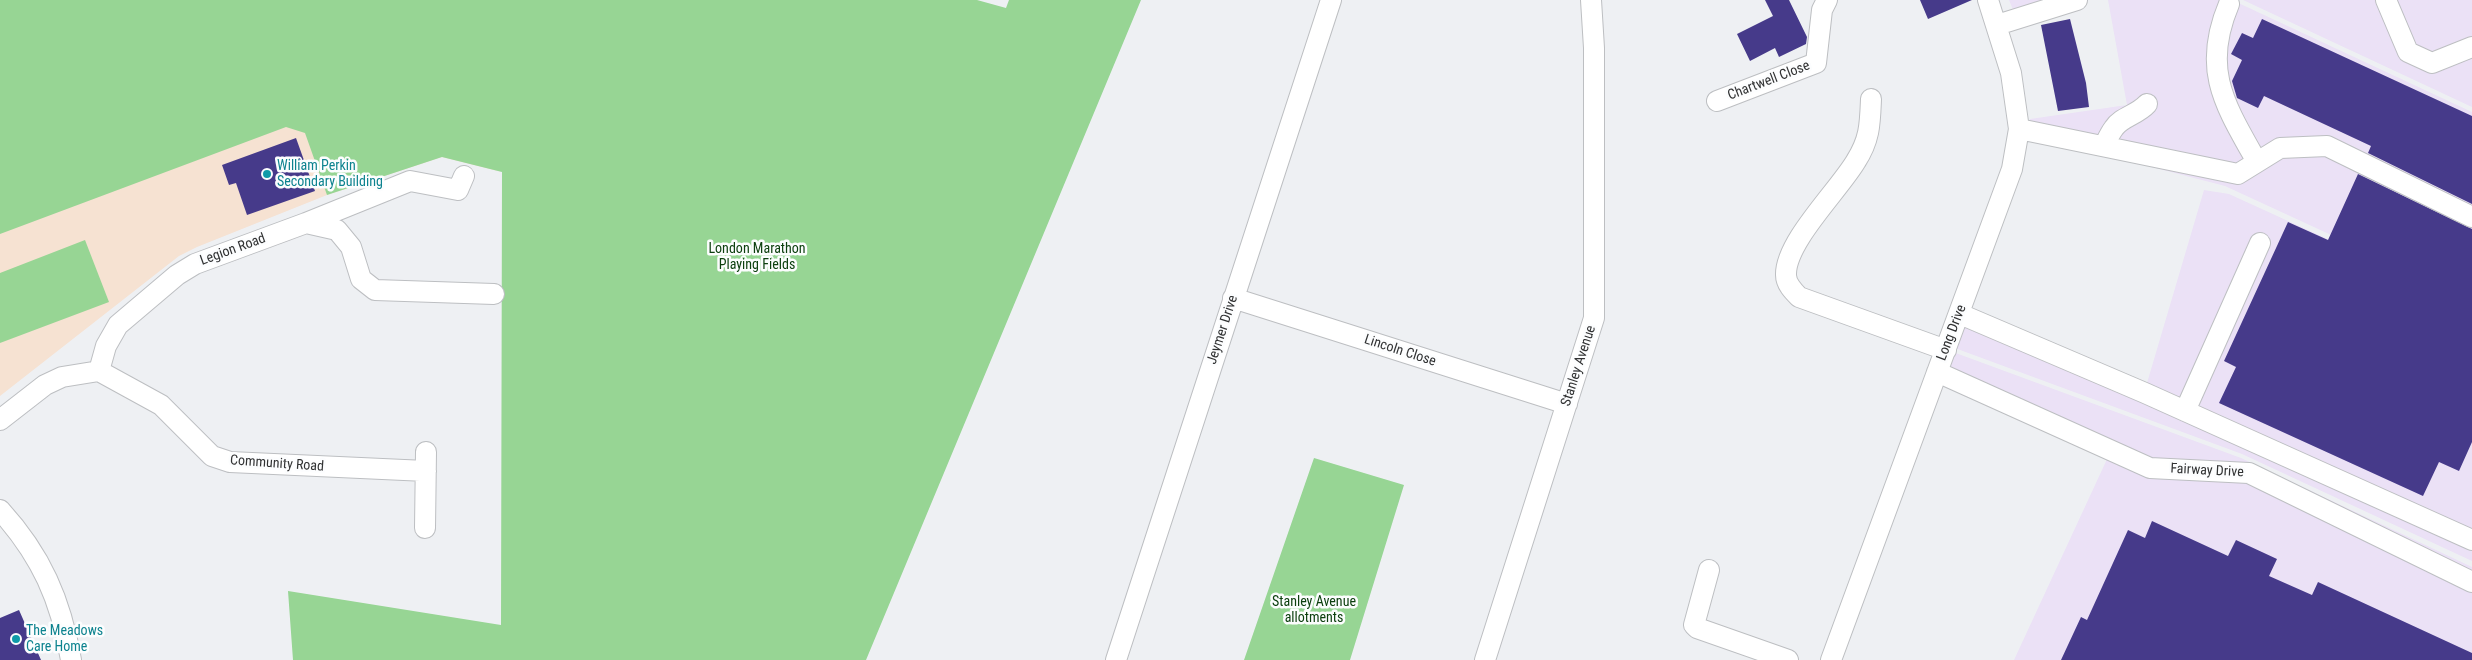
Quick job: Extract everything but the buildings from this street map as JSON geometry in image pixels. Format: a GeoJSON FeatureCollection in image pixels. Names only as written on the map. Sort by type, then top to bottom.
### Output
{"type":"FeatureCollection","features":[{"type":"Feature","properties":{"kind":"street","name":"Jeymer Drive"},"geometry":{"type":"LineString","coordinates":[[1116,660],[1331,0]]}},
{"type":"Feature","properties":{"kind":"street","name":"Stanley Avenue"},"geometry":{"type":"LineString","coordinates":[[1485,660],[1594,318],[1594,48],[1591,0]]}},
{"type":"Feature","properties":{"kind":"street","name":"Chartwell Close"},"geometry":{"type":"LineString","coordinates":[[1717,101],[1816,63],[1822,10],[1827,0]]}},
{"type":"Feature","properties":{"kind":"street","name":"Long Drive"},"geometry":{"type":"LineString","coordinates":[[1831,660],[2012,169],[2019,129],[2011,73],[1988,0]]}},
{"type":"Feature","properties":{"kind":"street"},"geometry":{"type":"LineString","coordinates":[[1997,25],[2076,0]]}},
{"type":"Feature","properties":{"kind":"street"},"geometry":{"type":"LineString","coordinates":[[2386,0],[2408,52],[2432,63],[2472,47]]}},
{"type":"Feature","properties":{"kind":"street"},"geometry":{"type":"LineString","coordinates":[[2229,4],[2219,28],[2216,58],[2220,90],[2234,121],[2257,162]]}},
{"type":"Feature","properties":{"kind":"street"},"geometry":{"type":"LineString","coordinates":[[1872,99],[1870,134],[1856,161],[1806,228],[1788,257],[1786,276],[1791,290],[1799,297],[1946,350]]}},
{"type":"Feature","properties":{"kind":"street"},"geometry":{"type":"LineString","coordinates":[[2104,146],[2114,126],[2126,118],[2139,113],[2148,104]]}},
{"type":"Feature","properties":{"kind":"street"},"geometry":{"type":"LineString","coordinates":[[2019,129],[2238,174],[2280,148],[2327,146],[2472,217]]}},
{"type":"Feature","properties":{"kind":"street","name":"Legion Road"},"geometry":{"type":"LineString","coordinates":[[99,370],[106,346],[118,325],[177,275],[195,264],[306,223],[410,181],[458,190],[464,176]]}},
{"type":"Feature","properties":{"kind":"street"},"geometry":{"type":"LineString","coordinates":[[306,223],[337,230],[351,247],[361,279],[375,290],[494,294]]}},
{"type":"Feature","properties":{"kind":"street"},"geometry":{"type":"LineString","coordinates":[[2185,411],[2260,243]]}},
{"type":"Feature","properties":{"kind":"street","name":"Lincoln Close"},"geometry":{"type":"LineString","coordinates":[[1233,298],[1567,404]]}},
{"type":"Feature","properties":{"kind":"street"},"geometry":{"type":"LineString","coordinates":[[1960,314],[2185,411],[2472,540]]}},
{"type":"Feature","properties":{"kind":"street"},"geometry":{"type":"LineString","coordinates":[[0,420],[45,385],[62,377],[99,370]]}},
{"type":"Feature","properties":{"kind":"street","name":"Community Road"},"geometry":{"type":"LineString","coordinates":[[99,370],[161,405],[212,456],[230,462],[426,462],[425,528]]}},
{"type":"Feature","properties":{"kind":"street","name":"Fairway Drive"},"geometry":{"type":"LineString","coordinates":[[1937,372],[2150,468],[2249,473],[2472,582]]}},
{"type":"Feature","properties":{"kind":"street"},"geometry":{"type":"LineString","coordinates":[[0,510],[21,534],[42,566],[57,602],[71,660]]}},
{"type":"Feature","properties":{"kind":"street"},"geometry":{"type":"LineString","coordinates":[[1709,570],[1694,625],[1697,628],[1788,660]]}},
{"type":"Feature","properties":{"kind":"shaded area"},"geometry":{"type":"Polygon","coordinates":[[[0,0],[502,172],[442,157],[327,195],[197,247],[179,256],[0,396],[0,0]]]}},
{"type":"Feature","properties":{"kind":"shaded area"},"geometry":{"type":"Polygon","coordinates":[[[2009,0],[2069,0],[2016,17],[2009,0]]]}},
{"type":"Feature","properties":{"kind":"shaded area"},"geometry":{"type":"Polygon","coordinates":[[[2108,0],[2232,0],[2472,112],[2472,300],[2225,186],[2028,135],[2030,119],[2127,105],[2108,0]]]}},
{"type":"Feature","properties":{"kind":"shaded area"},"geometry":{"type":"Polygon","coordinates":[[[2243,0],[2472,0],[2472,107],[2243,0]]]}},
{"type":"Feature","properties":{"kind":"shaded area"},"geometry":{"type":"Polygon","coordinates":[[[2204,190],[2229,194],[2472,305],[2472,561],[2242,454],[1952,347],[1964,314],[2147,383],[2204,190]]]}},
{"type":"Feature","properties":{"kind":"shaded area"},"geometry":{"type":"Polygon","coordinates":[[[1953,352],[2241,458],[2472,567],[2472,660],[2014,660],[2108,457],[1941,382],[1953,352]]]}},
{"type":"Feature","properties":{"kind":"green space","name":"London Marathon Playing Fields"},"geometry":{"type":"Polygon","coordinates":[[[0,0],[977,0],[1006,8],[1009,0],[1141,0],[866,660],[293,660],[288,591],[501,625],[502,172],[442,157],[327,195],[305,133],[286,127],[0,234],[0,0]]]}},
{"type":"Feature","properties":{"kind":"green space"},"geometry":{"type":"Polygon","coordinates":[[[85,240],[109,302],[0,343],[0,273],[85,240]]]}},
{"type":"Feature","properties":{"kind":"green space","name":"Stanley Avenue allotments"},"geometry":{"type":"Polygon","coordinates":[[[1314,458],[1404,485],[1350,660],[1244,660],[1314,458]]]}},
{"type":"Feature","properties":{"kind":"place","name":"William Perkin Secondary Building"},"geometry":{"type":"Point","coordinates":[267,174]}},
{"type":"Feature","properties":{"kind":"place","name":"The Meadows Care Home"},"geometry":{"type":"Point","coordinates":[16,639]}}]}
